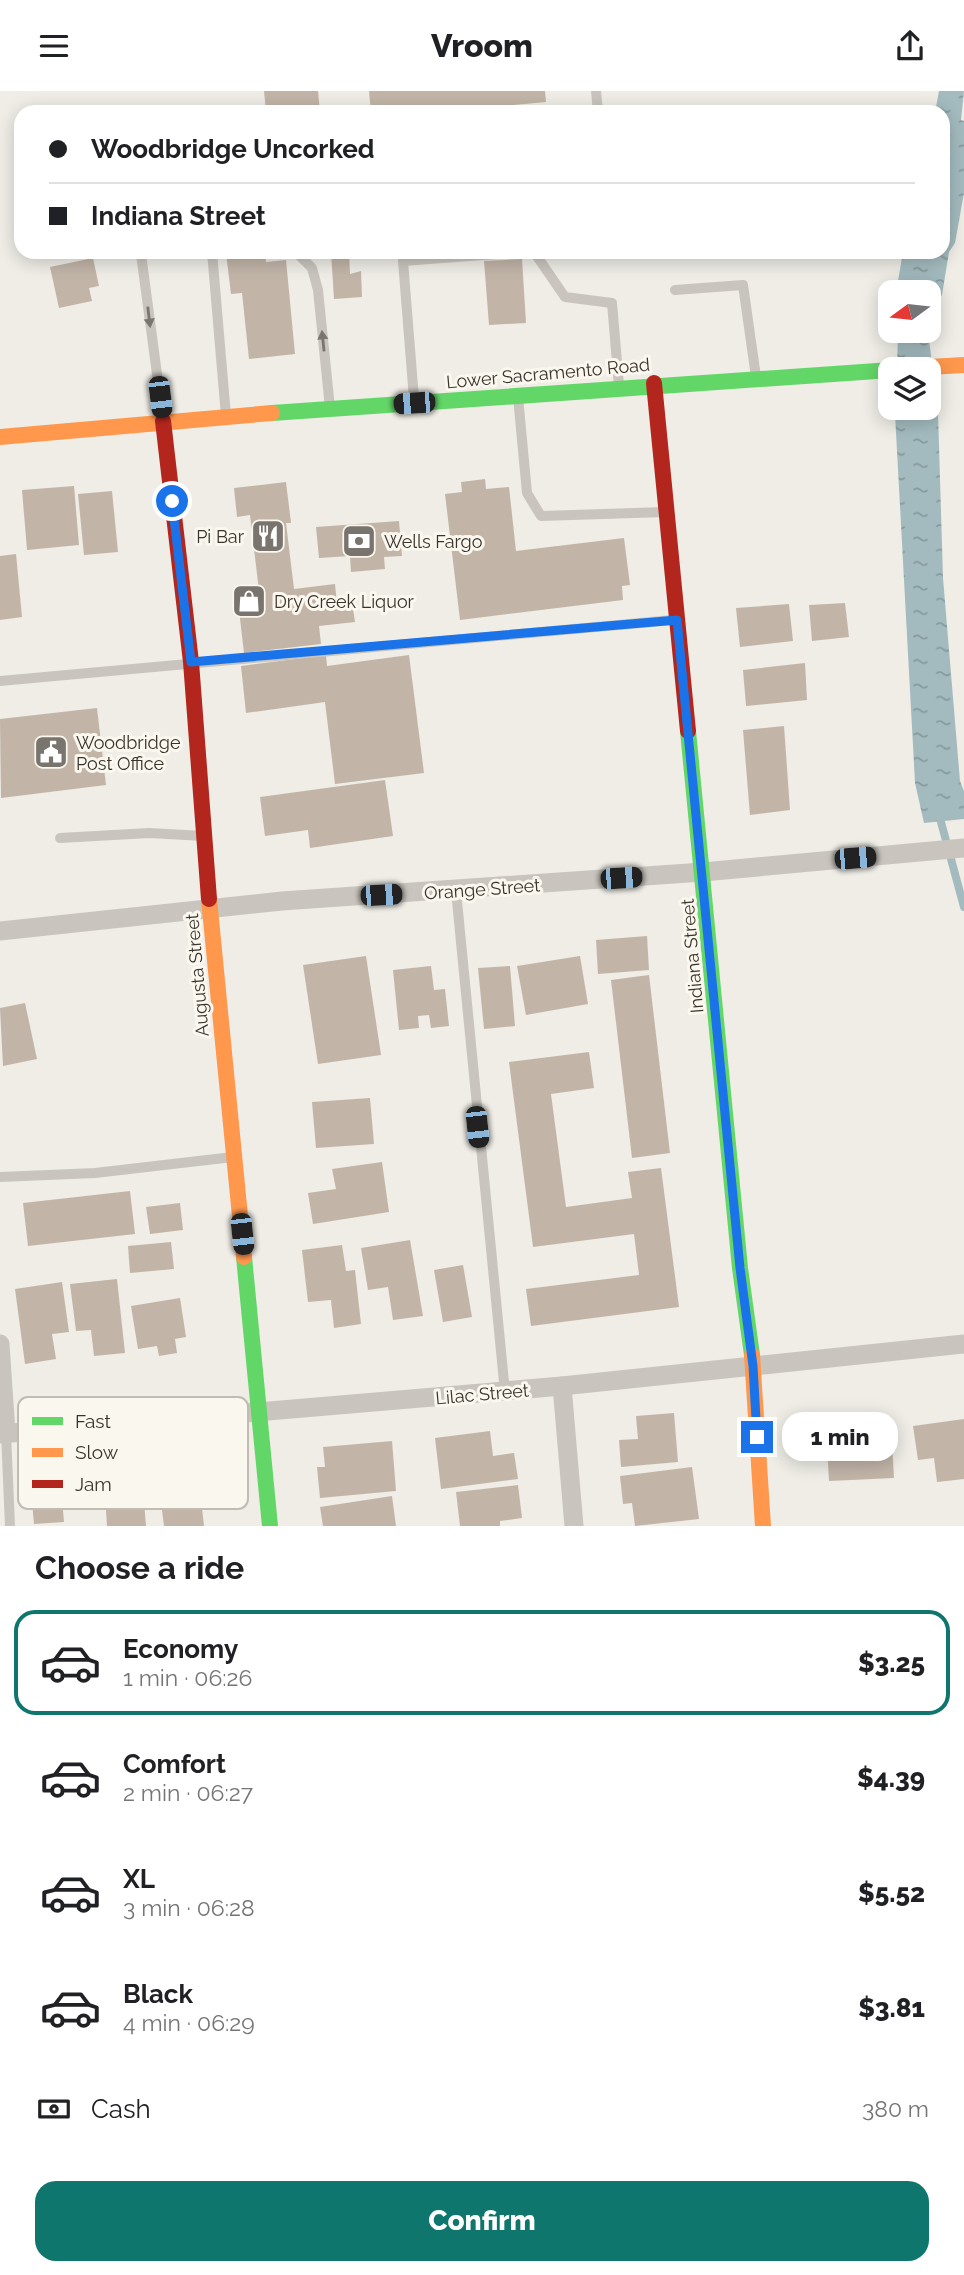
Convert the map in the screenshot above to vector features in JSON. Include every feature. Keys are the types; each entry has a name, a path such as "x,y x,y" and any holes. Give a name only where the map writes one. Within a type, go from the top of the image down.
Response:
{"street":[{"name":"Lower Sacramento Road","path":"941,366 962,365"},
{"name":"Lower Sacramento Road","path":"0,437 163,421 654,383 878,371"},
{"name":"Indiana Street","path":"654,383 740,1268 753,1366 763,1526"},
{"name":"Augusta Street","path":"163,421 191,662 210,909 270,1526"},
{"name":"Orange Street","path":"0,931 282,901 703,872 964,848"},
{"path":"0,1344 3,1434"},
{"name":"Lilac Street","path":"248,1413 505,1392 964,1344"},
{"path":"562,1386 574,1526"}],"lane":[{"path":"142,259 163,421"},
{"path":"213,259 226,417"},
{"path":"303,259 312,268 318,291 330,409"},
{"path":"403,259 414,403"},
{"path":"539,259 565,297 612,303 619,386"},
{"path":"675,290 743,285 756,377"},
{"path":"517,395 527,493 541,516 665,512"},
{"path":"0,681 677,620"},
{"path":"60,838 149,833 204,836"},
{"path":"456,891 505,1392"},
{"path":"0,1177 95,1173 233,1157"},
{"path":"3,1434 10,1526"}],"water":[{"path":"939,91 964,91 961,120 964,121 964,193 955,243 950,250 950,105 936,105"},
{"path":"902,259 948,259 942,295 942,280 898,280"},
{"path":"898,343 929,343 931,357 897,357"},
{"path":"896,420 938,420 943,578 960,781 964,791 964,819 924,823 915,783"}],"building":[{"path":"264,91 318,91 319,105 265,105"},
{"path":"369,91 545,91 546,102 513,105 370,105"},
{"path":"93,259 99,286 89,288 92,301 59,308 50,267"},
{"path":"227,259 266,259 266,262 286,260 295,354 249,359 242,293 231,294"},
{"path":"331,259 349,259 350,274 361,271 362,297 334,299"},
{"path":"522,259 526,323 489,325 484,261"},
{"path":"485,479 486,489 509,487 516,551 624,538 630,585 622,586 623,600 460,620 445,494 462,492 461,482"},
{"path":"286,482 291,523 286,523 294,589 335,584 337,604 352,602 355,622 319,626 321,644 244,653 237,593 259,591 250,515 237,517 234,488"},
{"path":"74,486 79,545 27,550 22,490"},
{"path":"112,491 118,552 84,555 78,494"},
{"name":"Wells Fargo","path":"399,521 402,556 384,557 385,569 351,572 350,556 319,558 316,527"},
{"path":"16,554 22,617 0,620 0,556"},
{"path":"845,603 849,637 812,641 809,605"},
{"path":"789,604 793,641 740,647 736,608"},
{"path":"326,655 327,666 409,655 424,773 335,784 325,702 246,713 241,666"},
{"path":"805,663 807,700 746,706 743,670"},
{"name":"Woodbridge Post Office","path":"97,708 106,785 1,798 0,719"},
{"path":"784,726 790,810 750,815 743,730"},
{"path":"385,780 393,836 310,848 308,830 265,836 260,797"},
{"path":"647,936 649,970 598,974 596,940"},
{"path":"366,956 381,1055 318,1064 303,965"},
{"path":"580,956 588,1004 526,1015 517,966"},
{"path":"431,966 434,990 445,989 449,1026 431,1028 429,1015 418,1016 419,1028 399,1030 393,970"},
{"path":"510,966 515,1026 484,1029 478,968"},
{"path":"649,975 670,1153 632,1158 611,980"},
{"path":"25,1003 37,1059 3,1066 0,1008"},
{"path":"589,1052 594,1088 551,1094 566,1207 632,1198 628,1172 661,1168 679,1307 531,1326 526,1289 639,1275 634,1234 533,1247 509,1062"},
{"path":"370,1098 374,1144 316,1148 312,1102"},
{"path":"382,1162 389,1212 313,1224 308,1193 336,1189 332,1169"},
{"path":"130,1191 135,1234 28,1246 23,1203"},
{"path":"180,1203 183,1230 150,1234 146,1207"},
{"path":"410,1240 423,1316 393,1320 388,1287 368,1290 361,1248"},
{"path":"171,1242 174,1269 130,1273 128,1246"},
{"path":"342,1245 346,1271 355,1270 361,1324 334,1328 331,1300 308,1302 302,1250"},
{"path":"463,1265 472,1317 443,1322 434,1270"},
{"path":"117,1279 125,1353 94,1356 91,1330 76,1331 70,1284"},
{"path":"62,1282 69,1332 52,1334 56,1359 25,1364 15,1289"},
{"path":"180,1298 186,1337 175,1339 177,1353 159,1356 157,1346 138,1349 131,1306"},
{"path":"674,1413 678,1462 621,1467 619,1440 638,1439 636,1416"},
{"path":"964,1419 964,1479 937,1482 934,1458 918,1460 913,1426"},
{"path":"891,1424 894,1478 829,1481 826,1427"},
{"path":"490,1431 493,1456 514,1453 518,1479 441,1489 435,1438"},
{"path":"392,1441 396,1491 320,1498 317,1467 325,1467 323,1447"},
{"path":"692,1467 699,1519 635,1526 632,1503 623,1504 620,1476"},
{"path":"518,1485 522,1518 500,1521 500,1526 460,1526 456,1492"},
{"path":"392,1496 396,1526 323,1526 320,1507"},
{"path":"33,1509 63,1509 64,1522 34,1524"},
{"path":"106,1509 145,1509 146,1526 107,1526"},
{"path":"162,1509 202,1509 204,1526 164,1526"}],"waterway":[{"path":"938,811 964,907"}],"traffic: fast":[{"path":"272,413 878,371"},
{"path":"688,731 740,1268 752,1355"},
{"path":"244,1257 270,1526"}],"traffic: slow":[{"path":"941,366 964,365"},
{"path":"0,437 272,413"},
{"path":"209,899 244,1257"},
{"path":"752,1355 763,1526"}],"traffic: jam":[{"path":"654,383 688,731"},
{"path":"163,421 191,662 209,899"}],"place":[{"name":"Pi Bar","path":"268,536"},
{"name":"Wells Fargo","path":"359,541"},
{"name":"Dry Creek Liquor","path":"249,601"},
{"name":"Woodbridge Post Office","path":"51,752"}],"route":[{"path":"172,501 191,662 677,620 740,1268 753,1366 757,1437"}]}
